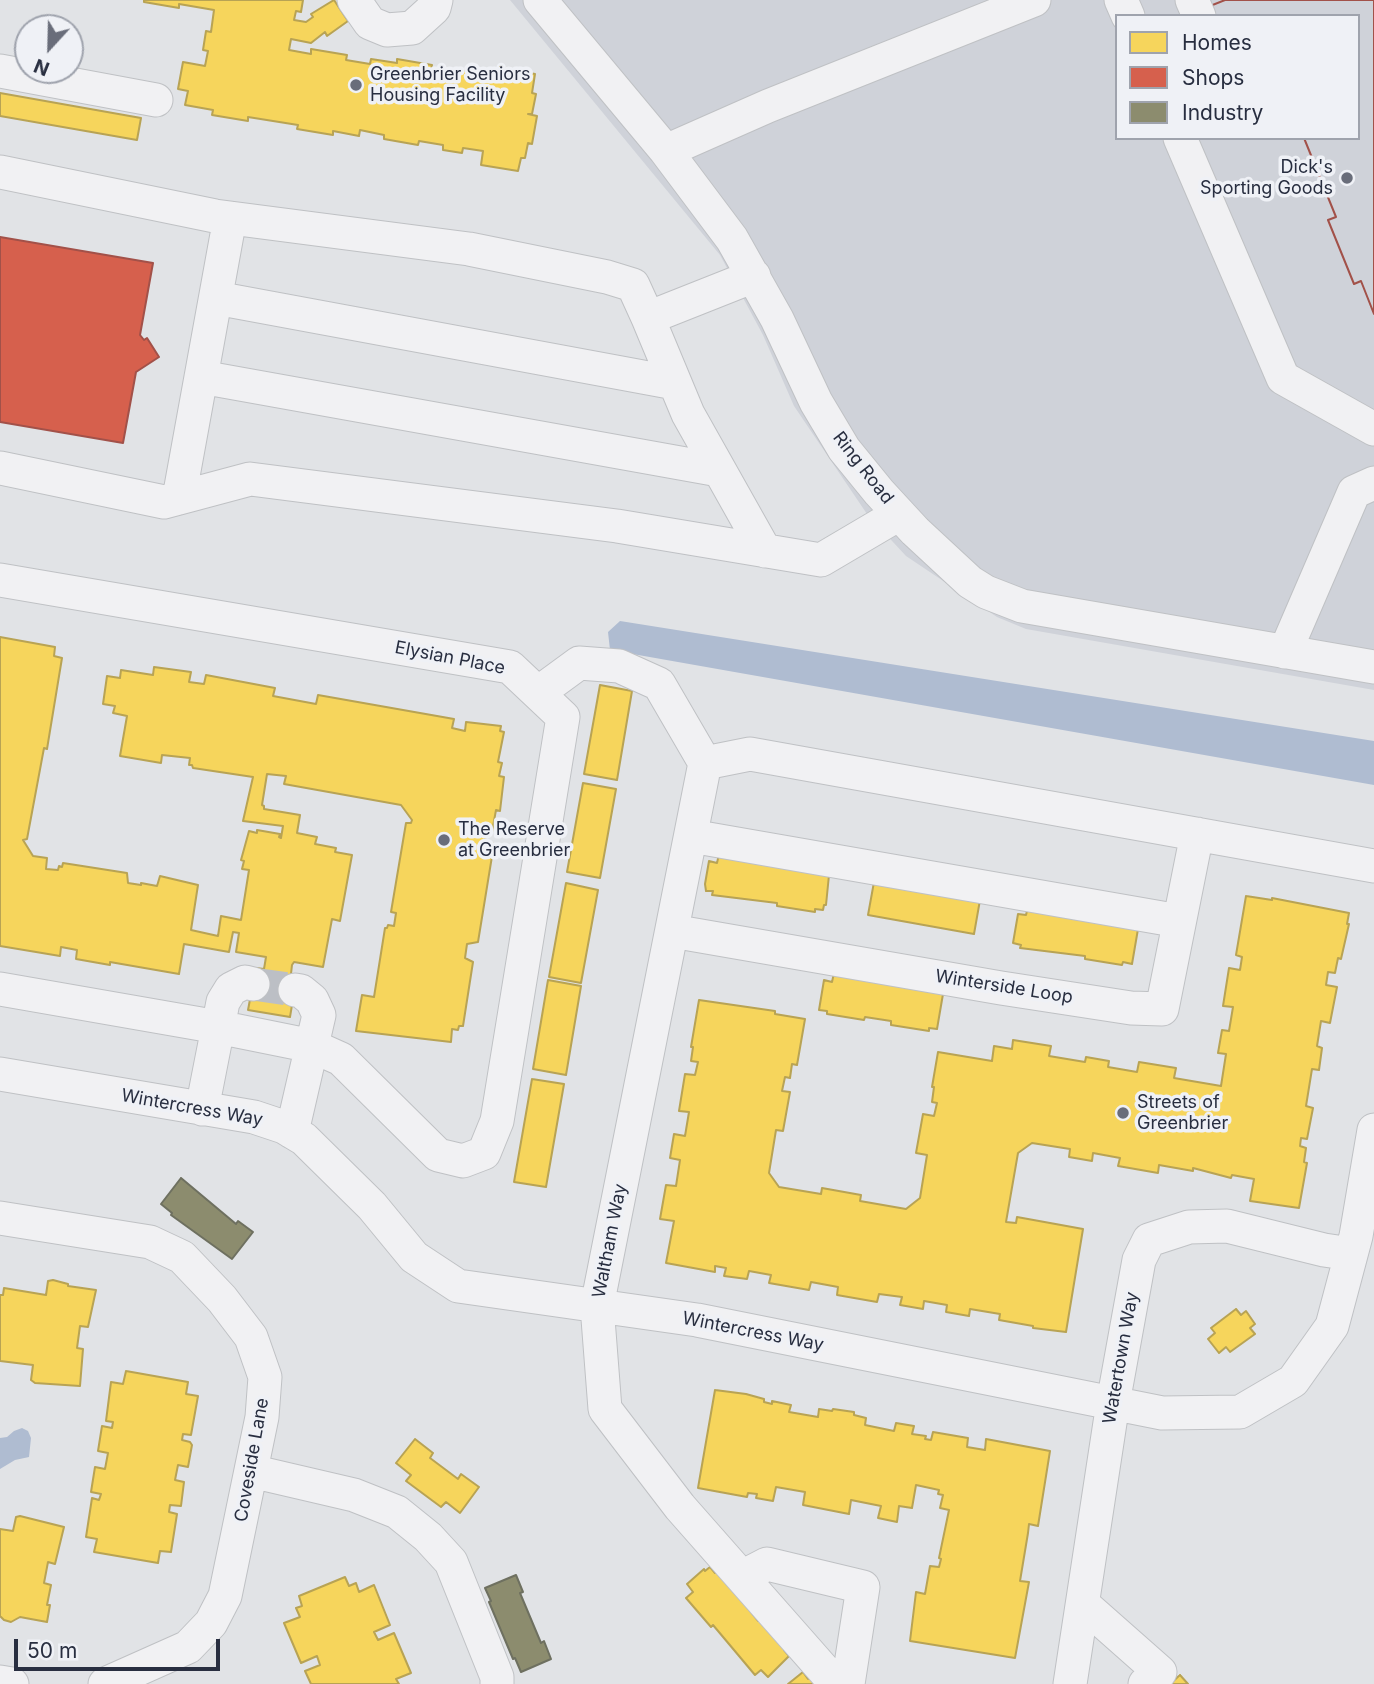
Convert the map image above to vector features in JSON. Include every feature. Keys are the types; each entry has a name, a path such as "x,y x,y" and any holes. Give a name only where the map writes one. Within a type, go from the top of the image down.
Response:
{"street":[{"path":"354,0 370,23 387,30 412,28 434,8 436,0"},
{"name":"Ring Road","path":"540,0 666,151 732,239 754,276 816,402 844,449 899,514 970,582 1004,601 1022,606 1374,667"},
{"path":"666,151 768,106 1034,0"},
{"path":"0,71 156,100"},
{"path":"1187,141 1283,378 1374,429"},
{"path":"0,172 230,218 469,249 607,277 633,285 688,414 765,551"},
{"path":"179,498 230,218"},
{"path":"648,318 754,276"},
{"path":"216,298 675,383"},
{"path":"201,377 719,470"},
{"path":"0,468 164,502 250,480 617,526 821,560 899,514"},
{"path":"1286,652 1354,492 1374,483"},
{"name":"Elysian Place","path":"0,580 510,667 563,716 497,1121 484,1153 463,1161 438,1155 341,1059 312,1045 0,989"},
{"path":"538,693 579,663 619,666 659,684 705,763 750,754 1374,866"},
{"name":"Waltham Way","path":"705,763 597,1306 605,1409 680,1507 836,1684"},
{"name":"Winterside Loop","path":"672,931 1001,988 1131,1008 1162,1009 1197,834"},
{"path":"691,836 1179,920"},
{"path":"202,1109 223,1002 231,989 245,982 253,984"},
{"path":"292,1132 319,1015 312,1000 295,990"},
{"name":"Wintercress Way","path":"0,1074 254,1117 292,1132 304,1139 372,1206 414,1258 458,1286 697,1320 1162,1413 1240,1412 1293,1381 1332,1326 1352,1254 1374,1130"},
{"name":"Coveside Lane","path":"0,1218 150,1242 182,1257 222,1298 251,1337 265,1377 262,1417 225,1596 211,1623 188,1647 105,1684"},
{"name":"Watertown Way","path":"1070,1684 1113,1404 1139,1260 1149,1240 1189,1227 1227,1226 1324,1250 1352,1254"},
{"path":"251,1471 354,1495 397,1512 428,1537 451,1562 497,1677 497,1684"},
{"path":"743,1577 767,1564 863,1587 848,1684"},
{"path":"1083,1604 1160,1672 1145,1684"},
{"path":"0,1682 12,1684"}],"shaded area":[{"path":"510,0 1374,0 1374,690 1026,629 997,617 906,556 867,514 794,406 763,335 720,255"}],"water":[{"path":"620,621 1374,741 1374,785 610,650 608,632"},
{"path":"22,1428 28,1431 31,1438 29,1457 15,1460 0,1469 0,1438"}],"building: Homes":[{"name":"Greenbrier Seniors Housing Facility","path":"144,0 303,0 301,12 296,11 294,20 306,22 313,17 311,14 334,0 348,21 327,36 325,32 311,43 291,39 289,50 311,54 311,49 347,55 346,60 370,64 371,59 397,63 397,59 432,65 431,69 457,73 457,69 477,73 476,77 496,80 498,67 535,74 532,93 536,94 532,114 528,114 537,116 532,144 528,143 525,158 521,158 518,171 481,165 483,151 463,148 462,153 443,150 443,145 419,141 418,145 384,139 384,135 360,130 359,136 333,131 333,135 297,129 298,125 248,117 248,121 212,115 213,110 185,105 188,91 178,89 183,62 205,66 208,51 203,50 206,31 211,32 214,10 179,4 179,8"},
{"path":"0,93 141,118 137,140 0,116"},
{"name":"The Reserve at Greenbrier","path":"0,637 55,647 54,656 62,658 47,749 44,748 27,839 23,840 33,856 47,858 46,869 58,870 63,863 127,873 128,883 157,886 160,876 198,885 191,930 218,936 221,916 241,920 249,870 242,869 244,861 241,860 249,831 280,834 281,838 283,826 243,821 253,777 193,768 189,765 190,758 162,755 161,763 120,756 127,716 113,713 115,706 103,704 107,676 120,678 121,670 153,675 154,667 191,672 189,682 204,684 206,675 275,688 273,696 316,704 318,695 454,719 452,728 465,731 466,722 501,726 500,731 504,732 498,762 502,763 499,776 504,777 500,811 496,810 492,832 487,831 485,840 494,844 478,942 467,944 465,958 473,962 463,1026 459,1026 458,1030 452,1029 451,1042 356,1031 362,995 374,997 385,928 388,925 394,926 396,913 391,912 406,823 411,823 412,820 401,805 284,784 286,776 267,774 262,805 264,809 300,815 297,833 317,837 315,844 336,848 335,852 352,855 340,921 332,919 323,967 294,962 292,965 291,974 297,975 290,1017 248,1010 256,968 264,969 266,957 236,952 239,933 233,932 229,952 184,944 179,974 76,959 77,950 61,947 60,956 0,946"},
{"path":"600,685 632,691 617,780 584,774"},
{"path":"583,783 616,789 600,878 567,872"},
{"path":"719,854 829,875 826,905 823,910 815,909 815,912 777,906 777,903 712,895 713,891 706,891 705,884 709,861 717,863"},
{"path":"874,882 980,900 974,934 868,915"},
{"path":"566,883 598,890 581,983 549,977"},
{"name":"Streets of Greenbrier","path":"1246,896 1272,898 1349,913 1341,959 1338,958 1335,973 1328,972 1326,985 1337,987 1330,1023 1321,1021 1317,1046 1322,1048 1319,1070 1312,1069 1306,1106 1313,1108 1307,1139 1301,1138 1300,1146 1306,1148 1304,1162 1307,1163 1299,1208 1250,1201 1254,1179 1232,1175 1231,1178 1193,1168 1193,1171 1159,1165 1158,1173 1118,1166 1120,1158 1093,1153 1092,1161 1069,1157 1070,1149 1032,1143 1018,1153 1006,1222 1016,1223 1017,1217 1083,1229 1066,1332 999,1320 1000,1314 970,1309 969,1316 946,1312 947,1305 924,1301 923,1309 900,1305 902,1297 879,1294 877,1302 837,1295 838,1287 811,1282 809,1290 769,1283 771,1275 749,1271 747,1279 724,1276 726,1268 715,1266 715,1272 666,1263 674,1221 660,1219 666,1185 676,1186 680,1160 670,1158 674,1134 685,1136 689,1112 679,1111 685,1074 695,1075 698,1062 691,1061 691,1047 699,1000 775,1011 775,1014 805,1019 797,1065 792,1064 790,1078 785,1077 782,1091 790,1092 783,1131 776,1130 769,1173 779,1187 821,1194 822,1188 861,1195 860,1201 906,1209 920,1198 927,1155 916,1153 923,1114 934,1116 937,1103 932,1102 932,1087 938,1052 992,1061 994,1046 1012,1049 1013,1040 1051,1046 1049,1056 1085,1062 1086,1057 1109,1061 1108,1067 1137,1072 1139,1062 1176,1068 1174,1078 1221,1086 1226,1054 1218,1053 1222,1030 1229,1031 1233,1007 1223,1006 1229,968 1240,970 1242,957 1236,955"},
{"path":"1028,907 1138,929 1132,964 1123,962 1122,965 1085,959 1085,956 1020,948 1021,945 1013,943 1018,914 1026,915"},
{"path":"834,973 943,994 937,1029 929,1028 929,1031 891,1025 891,1021 865,1017 864,1020 827,1014 827,1011 819,1010 824,980 832,982"},
{"path":"548,980 581,986 566,1075 533,1069"},
{"path":"532,1079 564,1084 546,1187 514,1182"},
{"path":"53,1280 68,1286 96,1290 88,1327 80,1326 77,1348 83,1349 80,1386 35,1383 31,1380 33,1365 0,1361 0,1295 3,1295 4,1288 46,1295 48,1281"},
{"path":"1236,1309 1241,1315 1246,1311 1255,1324 1250,1328 1255,1334 1230,1352 1226,1347 1219,1353 1208,1339 1215,1333 1211,1328"},
{"path":"126,1371 188,1382 186,1394 198,1396 191,1435 183,1434 182,1440 192,1445 188,1467 178,1465 175,1480 184,1482 181,1506 170,1505 169,1512 177,1514 171,1552 160,1551 158,1563 94,1552 97,1539 86,1537 92,1498 99,1500 101,1494 91,1492 95,1467 105,1469 108,1453 98,1451 102,1426 112,1428 113,1422 106,1421 111,1382 123,1384"},
{"path":"715,1390 746,1394 772,1404 772,1401 791,1405 789,1412 818,1417 819,1409 854,1412 854,1415 866,1418 865,1425 894,1431 896,1423 914,1426 912,1434 926,1436 925,1439 931,1440 933,1432 968,1438 967,1447 985,1450 986,1439 1050,1451 1038,1526 1029,1524 1020,1581 1029,1582 1015,1658 910,1641 916,1592 925,1594 930,1566 939,1567 941,1559 939,1558 949,1510 940,1508 943,1495 938,1494 939,1490 916,1485 912,1508 899,1506 897,1522 878,1518 881,1506 851,1500 849,1514 803,1505 805,1492 776,1487 773,1501 756,1498 757,1494 748,1493 747,1497 698,1488"},
{"path":"415,1439 433,1453 430,1458 458,1479 461,1474 479,1487 460,1513 446,1502 441,1507 406,1481 411,1475 396,1463"},
{"path":"16,1517 64,1527 55,1564 48,1562 44,1583 51,1585 47,1622 20,1617 11,1622 0,1616 0,1529 13,1531"},
{"path":"710,1567 715,1573 718,1570 758,1621 760,1619 786,1648 784,1650 789,1656 768,1677 761,1670 755,1675 686,1598 693,1592 687,1584"},
{"path":"345,1577 349,1586 356,1583 359,1592 374,1585 390,1625 374,1632 378,1640 394,1633 411,1673 396,1679 399,1684 311,1684 305,1671 320,1665 317,1656 301,1663 284,1623 300,1617 296,1608 302,1606 299,1596"},
{"path":"803,1672 808,1679 811,1676 817,1684 788,1684"},
{"path":"1180,1675 1188,1684 1170,1684"}],"building: Shops":[{"name":"Dick's Sporting Goods","path":"1225,0 1374,0 1374,314 1361,281 1354,284 1328,220 1336,217 1305,140 1360,140 1360,14 1208,14 1205,8"},
{"name":"Dick's Sporting Goods","path":"1225,0 1374,0 1374,314 1361,281 1354,284 1328,220 1336,217 1305,140 1360,140 1360,14 1208,14 1205,8"},
{"path":"0,237 153,263 140,335 144,340 147,338 159,357 136,372 123,443 0,422"}],"building: Industry":[{"path":"181,1178 236,1224 238,1221 253,1232 232,1259 171,1215 161,1204"},
{"path":"516,1575 523,1592 520,1593 541,1643 544,1641 551,1659 521,1672 515,1658 513,1659 485,1588"}],"tunnel":[{"path":"253,984 295,990"}],"place":[{"name":"Greenbrier Seniors Housing Facility","path":"356,85"},
{"name":"Dick's Sporting Goods","path":"1347,178"},
{"name":"The Reserve at Greenbrier","path":"444,840"},
{"name":"Streets of Greenbrier","path":"1123,1113"}]}
